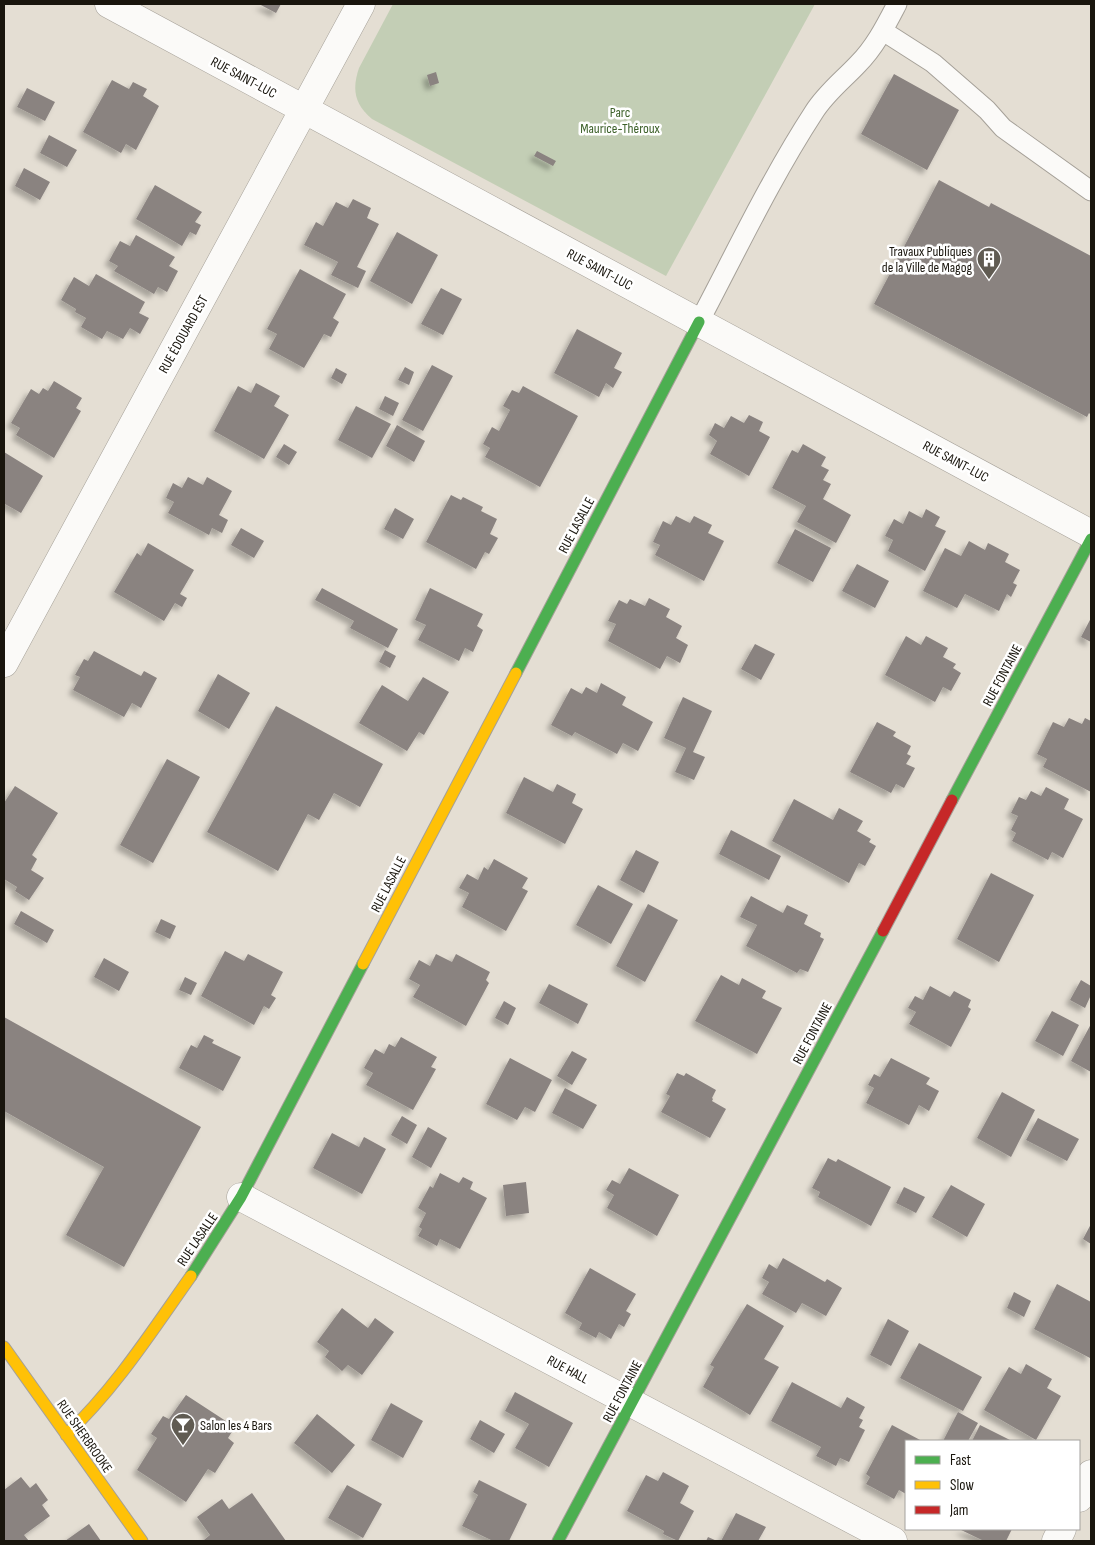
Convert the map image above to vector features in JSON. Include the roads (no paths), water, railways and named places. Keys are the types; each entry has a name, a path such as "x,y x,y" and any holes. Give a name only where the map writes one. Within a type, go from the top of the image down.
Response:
{"street":[{"name":"RUE SAINT-LUC","path":"109,4 1091,534"},
{"name":"RUE ÉDOUARD EST","path":"4,663 361,4"},
{"name":"RUE LASALLE","path":"66,1435 81,1422 109,1391 207,1253 241,1198 699,322"},
{"name":"RUE FONTAINE","path":"558,1541 1091,539"},
{"name":"RUE HALL","path":"241,1198 893,1541"},
{"name":"RUE SHERBROOKE","path":"4,1348 142,1541"},
{"path":"1080,1496 1091,1474"}],"lane":[{"path":"699,322 788,155 816,110 829,93 858,64 883,31 897,4"},
{"path":"883,31 933,63 987,110 1003,128 1091,191"}],"place":[{"name":"Travaux Publiques de la Ville de Magog","path":"989,280"},
{"name":"Salon les 4 Bars","path":"183,1446"}],"park label":[{"name":"Parc Maurice-Théroux","path":"620,120"}]}
